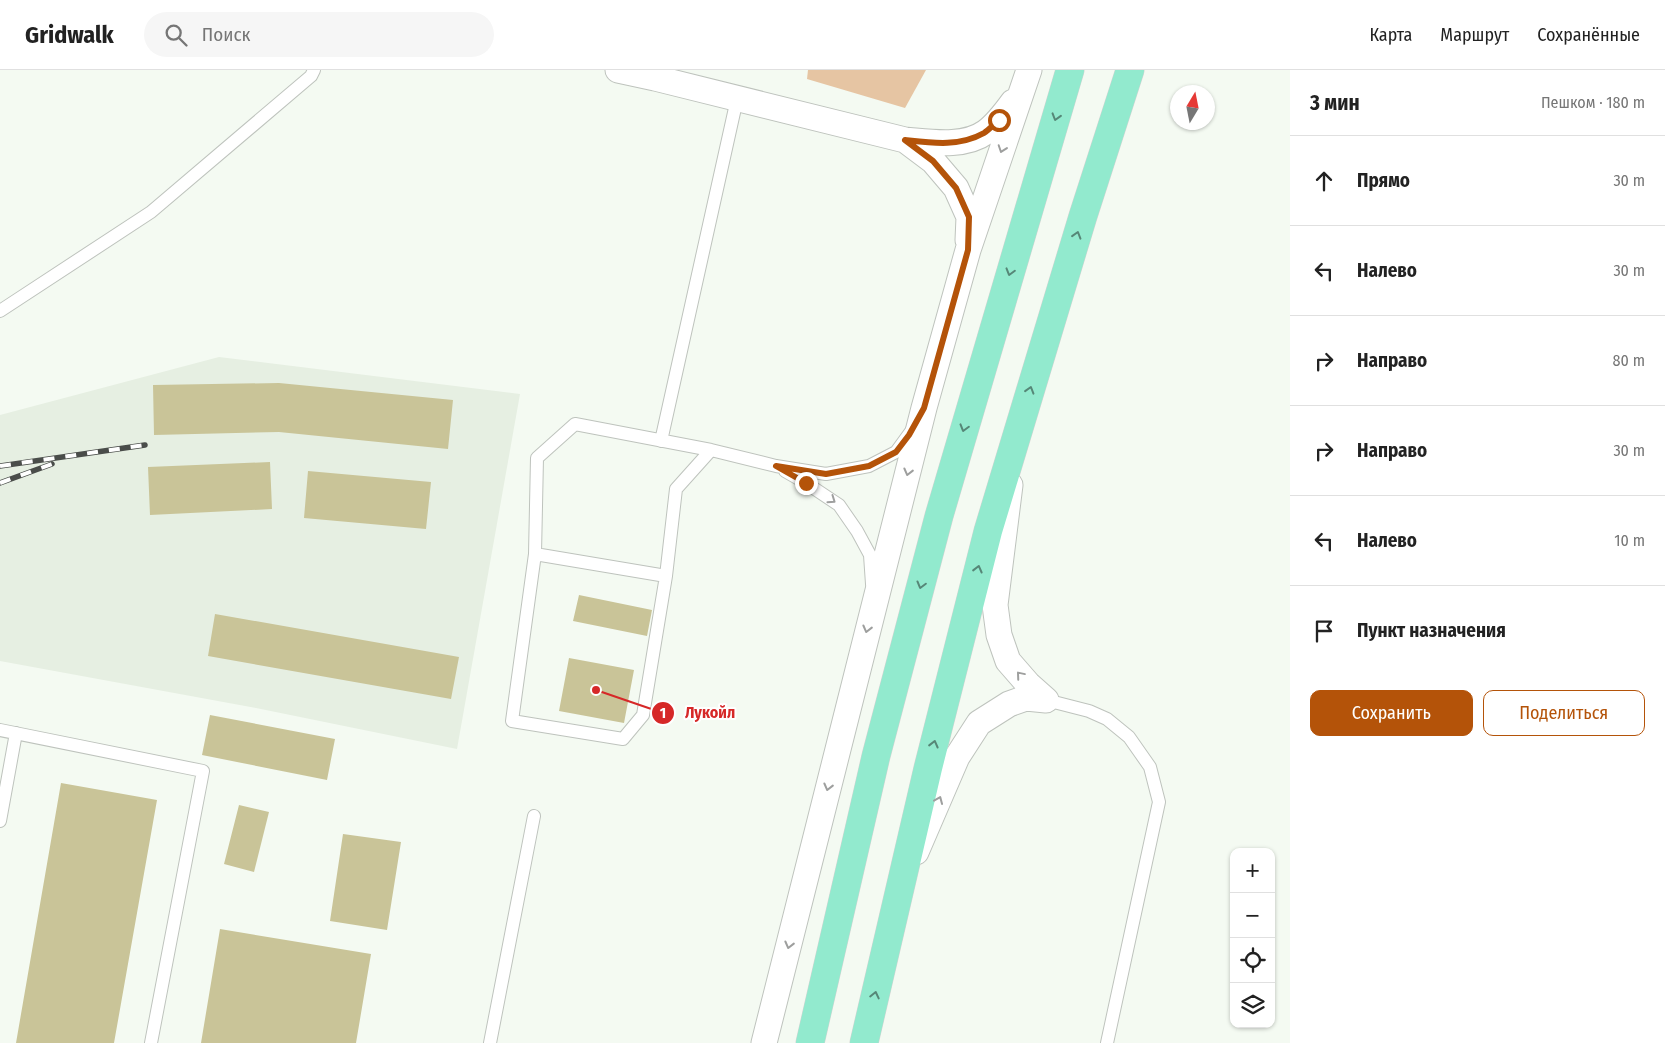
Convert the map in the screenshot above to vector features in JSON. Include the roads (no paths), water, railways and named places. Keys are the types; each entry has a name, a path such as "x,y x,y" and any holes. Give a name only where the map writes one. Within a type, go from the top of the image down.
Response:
{"highway":[{"path":"810,1043 876,756 939,516 1070,70"},
{"path":"864,1043 928,768 988,531 1130,70"}],"street":[{"path":"618,70 905,140 940,143 961,142 985,133 999,120 1026,80"},
{"path":"764,1043 924,408 968,250 1026,80"},
{"path":"905,140 933,161 956,188 969,217 968,250"},
{"path":"1016,437 995,605 999,635 1008,661 1028,684 1046,700"},
{"path":"898,893 957,757 979,723 1009,704 1026,698 1046,700"}],"lane":[{"path":"0,311 151,212 311,76 314,70"},
{"path":"661,440 737,98"},
{"path":"712,450 676,489 666,576 642,715 623,739 512,720 535,554 537,458 575,424 712,450 776,466 826,474 869,466 896,452 909,435 924,408"},
{"path":"776,466 839,504 870,555 874,603"},
{"path":"535,554 666,576"},
{"path":"1046,700 1089,711 1107,719 1129,737 1150,767 1159,802 1107,1043"},
{"path":"0,730 202,771 151,1043"},
{"path":"0,821 16,733"},
{"path":"490,1043 534,816"}],"railway":[{"path":"0,466 145,445"},
{"path":"0,483 52,464"}],"place":[{"name":"Лукойл","path":"596,690"}]}
